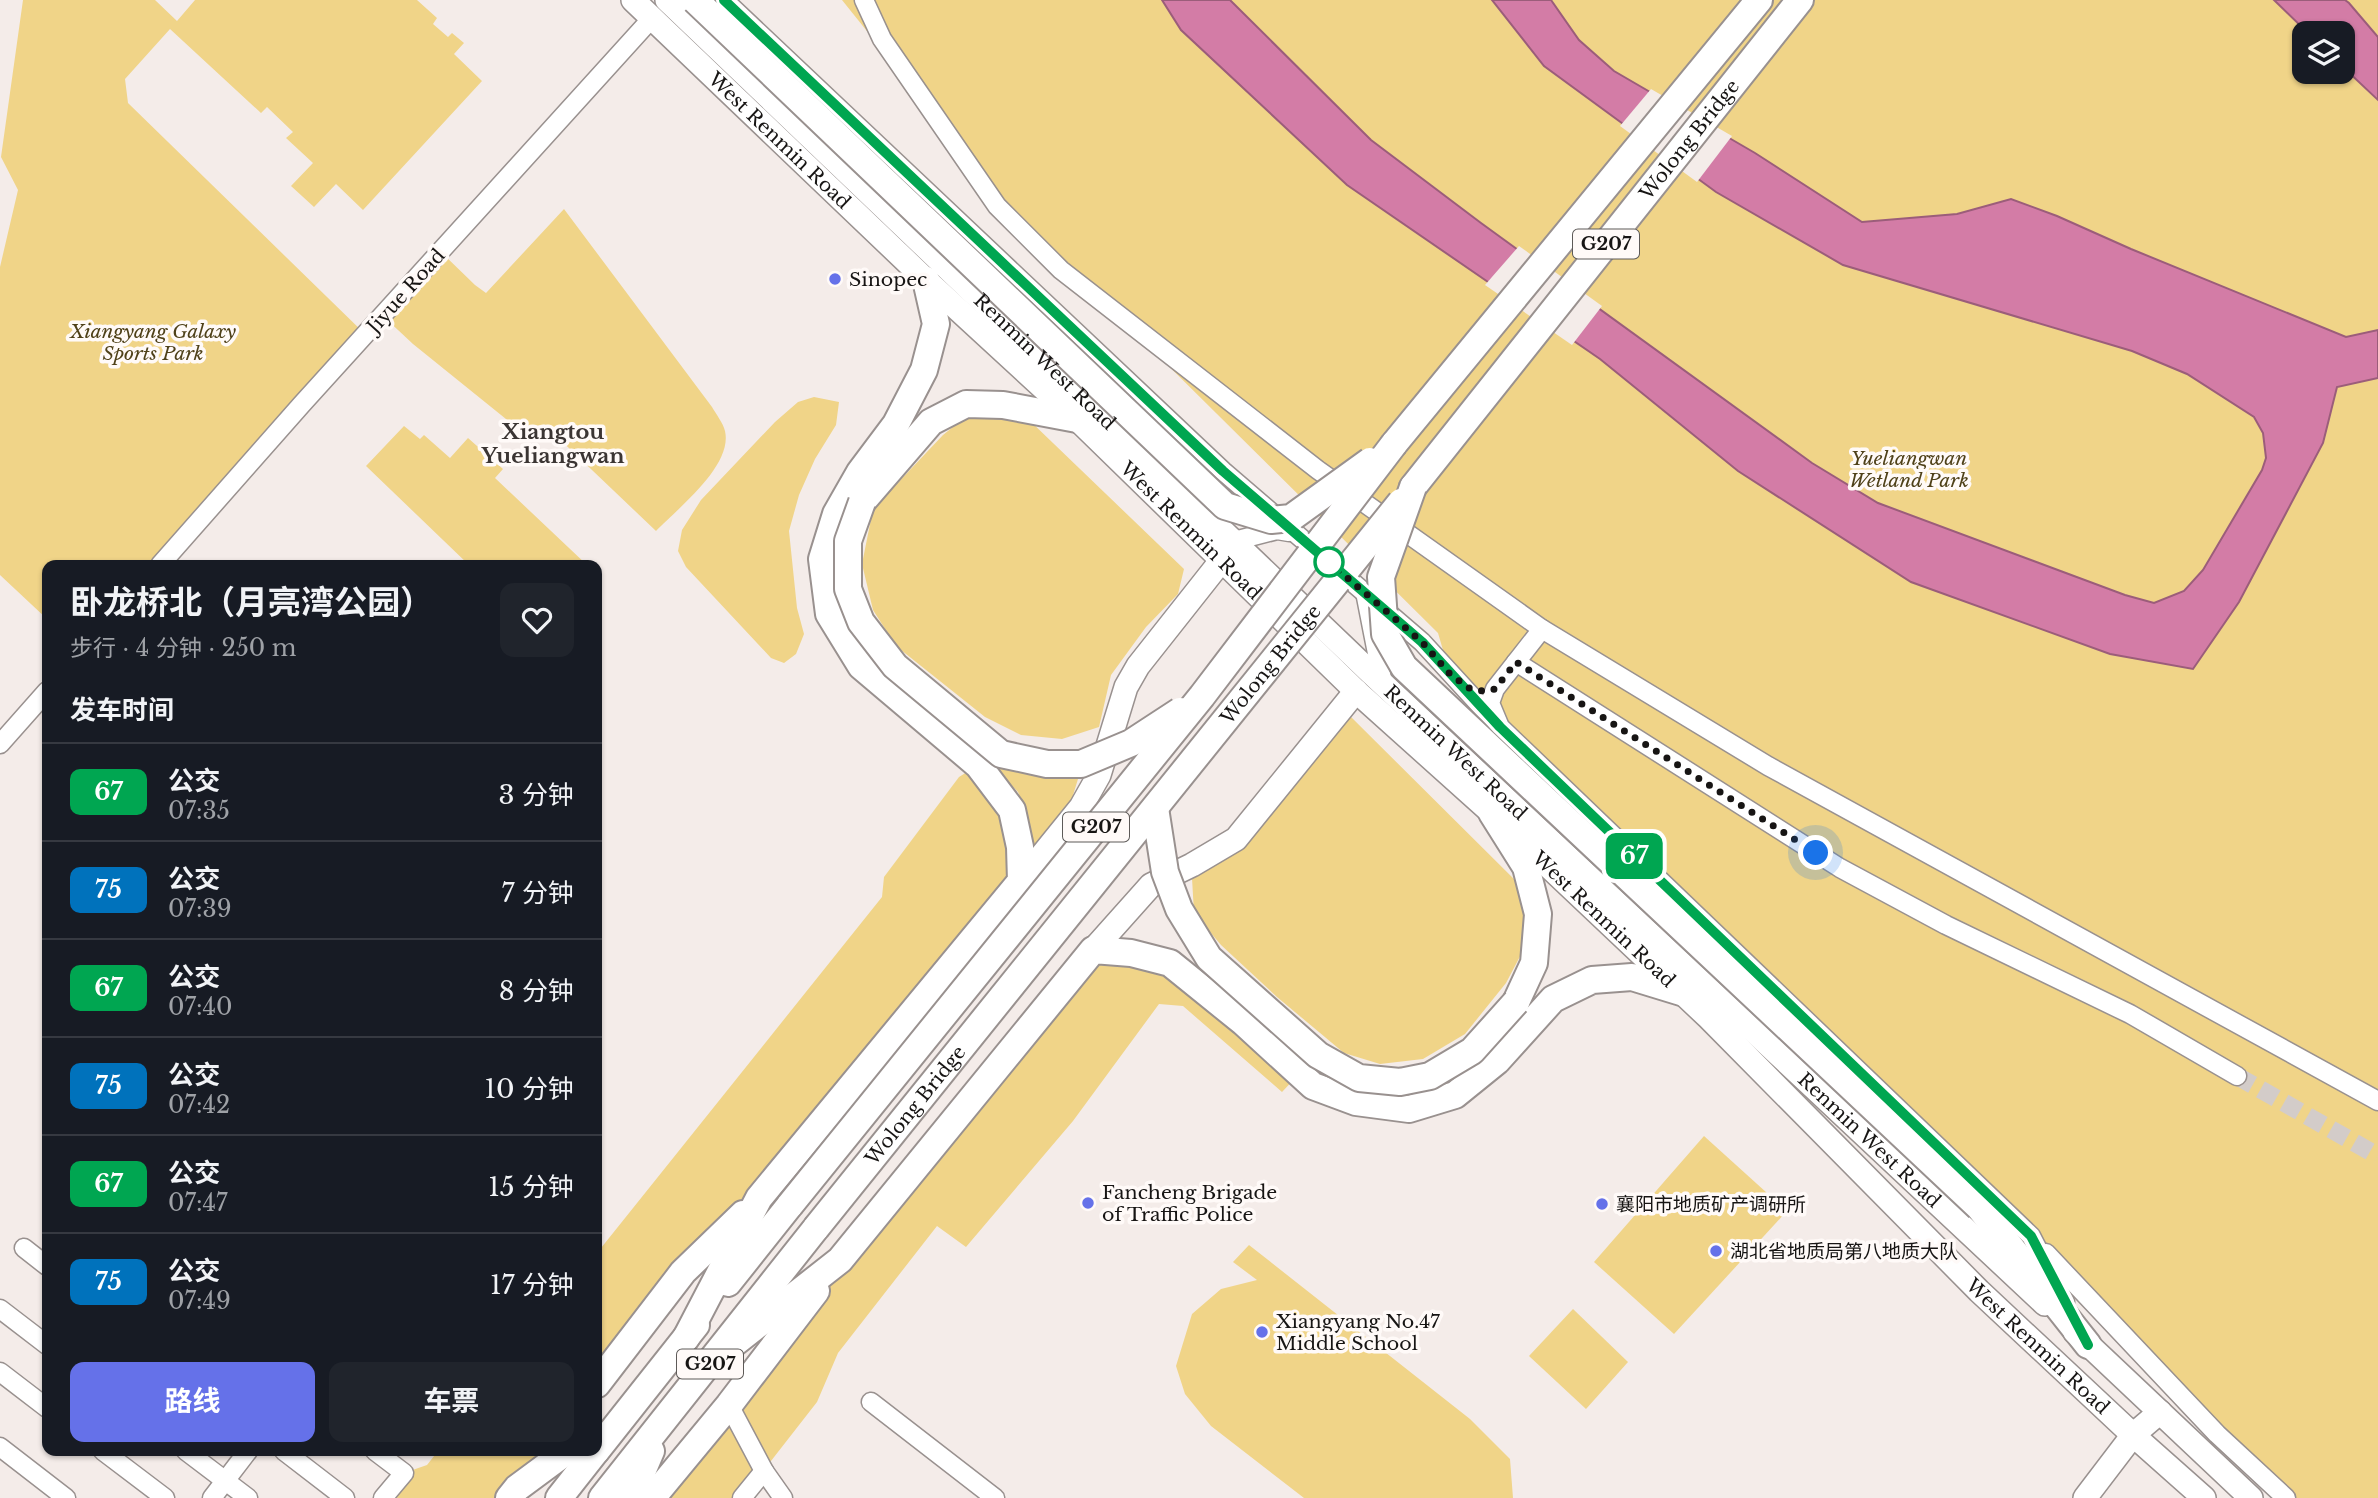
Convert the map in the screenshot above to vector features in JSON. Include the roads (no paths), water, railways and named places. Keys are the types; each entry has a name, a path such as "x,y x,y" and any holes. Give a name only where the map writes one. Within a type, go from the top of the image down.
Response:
{"highway":[{"path":"695,0 1225,506 1271,520 1291,517 1394,444"},
{"name":"Wolong Bridge","path":"686,1338 790,1205 1202,696 1394,444 1759,0"},
{"name":"Wolong Bridge","path":"714,1359 1800,0"},
{"path":"602,1377 683,1272 759,1198 1021,881 1020,847 1012,810 978,765 861,666 829,614 822,559 836,514 860,471 897,424 924,370 936,324 926,280"},
{"path":"1077,419 1003,405 966,404 931,422 862,502 848,541 848,589 861,622 895,666 1001,754 1047,764 1081,764 1131,743 1202,696"},
{"path":"1413,487 1381,578 1385,634 1404,667 1979,1207 2088,1345"},
{"path":"1155,808 1165,872 1179,909 1209,958 1318,1055 1359,1078 1400,1082 1430,1076 1472,1052 1516,1002 1534,963 1538,914 1526,867 1492,813"},
{"path":"652,1498 729,1405 840,1260 1093,950 1132,953 1170,963 1243,1023 1313,1086 1356,1102 1409,1109 1455,1095 1497,1061 1553,999 1591,980 1632,977 1681,992"},
{"path":"686,1338 759,1198"},
{"path":"714,1359 840,1260"},
{"name":"G207","path":"602,1444 686,1338"},
{"name":"G207","path":"602,1498 714,1359"},
{"name":"G207","path":"602,1425 638,1398"},
{"name":"G207","path":"631,1498 664,1421"},
{"path":"513,1493 542,1456"},
{"path":"513,1493 561,1456"},
{"name":"G207","path":"559,1498 592,1456"}],"main road":[{"name":"West Renmin Road","path":"633,0 926,280 1077,419 1356,691 1492,813 1681,992 1979,1291 2204,1498"},
{"name":"Renmin West Road","path":"667,0 1383,684 2251,1498"},
{"path":"1021,881 1081,807 1099,775 1126,687 1138,666 1221,561"},
{"path":"1093,950 1151,885 1236,839 1356,691"},
{"path":"2085,1498 2133,1435 2160,1412"}],"street":[{"path":"724,0 1223,471 1422,642 1500,727 2031,1236 2217,1434 2286,1498"},
{"path":"864,0 882,39 997,206 1061,270 1318,470 1542,629 1768,766 2378,1101"},
{"name":"Jiyue Road","path":"164,560 652,18"},
{"path":"1234,541 1277,530 1296,533"},
{"path":"1365,592 1383,684"},
{"path":"1500,727 1490,702 1495,689 1542,629"},
{"path":"1516,662 1840,868 1946,925 2130,1014 2238,1076"},
{"path":"1450,674 1469,688 1483,691 1495,689"},
{"path":"0,744 42,697"},
{"path":"2031,1236 2088,1345"},
{"path":"24,1248 42,1262"},
{"path":"0,1310 42,1341"},
{"path":"0,1372 42,1404"},
{"path":"871,1402 995,1498"},
{"path":"729,1405 764,1471 783,1498"},
{"path":"0,1447 66,1498"},
{"path":"110,1456 165,1498"},
{"path":"193,1456 248,1498"},
{"path":"212,1498 244,1456"},
{"path":"290,1456 345,1498"},
{"path":"382,1456 404,1473 383,1498"},
{"path":"742,1498 764,1471"}],"tunnel":[{"path":"2237,1076 2378,1156"}],"place":[{"name":"Sinopec","path":"835,279"},
{"name":"Fancheng Brigade of Traffic Police","path":"1088,1203"},
{"name":"襄阳市地质矿产调研所","path":"1602,1204"},
{"name":"湖北省地质局第八地质大队","path":"1716,1251"},
{"name":"Xiangyang No.47 Middle School","path":"1262,1332"}],"district":[{"name":"Xiangtou Yueliangwan","path":"553,444"}],"park label":[{"name":"Xiangyang Galaxy Sports Park","path":"153,342"},
{"name":"Yueliangwan Wetland Park","path":"1909,469"}]}
